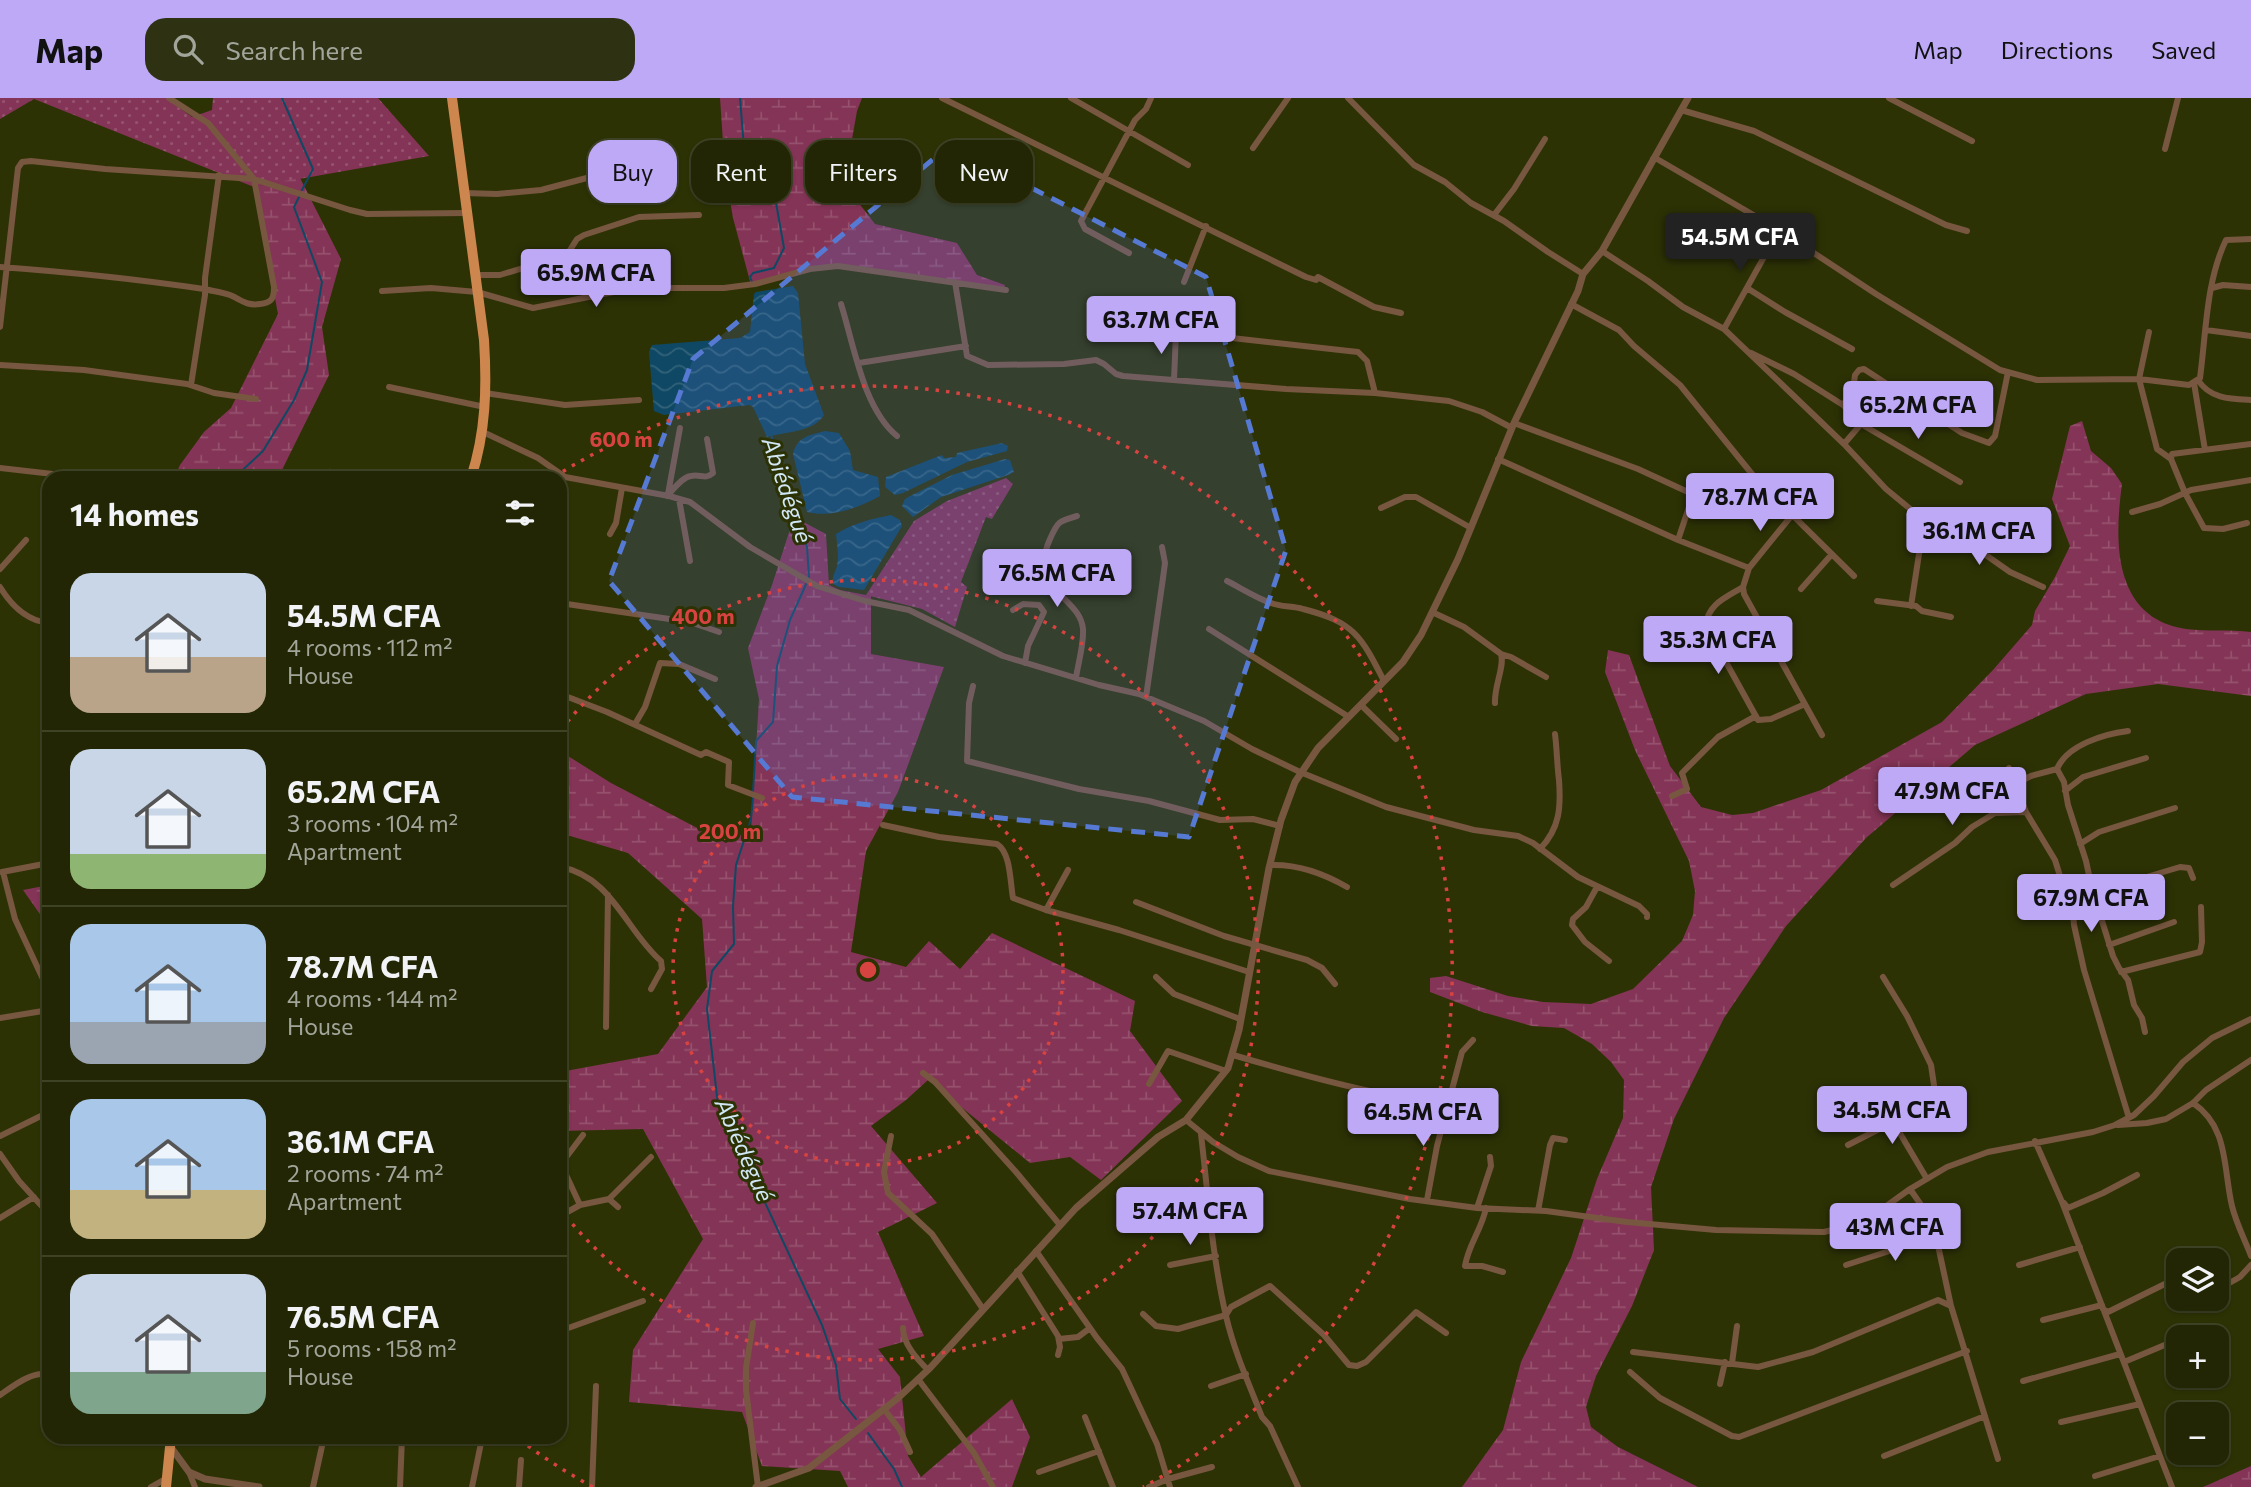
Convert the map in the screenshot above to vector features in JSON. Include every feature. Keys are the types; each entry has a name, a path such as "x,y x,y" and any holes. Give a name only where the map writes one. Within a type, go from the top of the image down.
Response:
{"highway":[{"path":"452,98 484,340 483,432 473,471"},
{"path":"167,1483 171,1444"}],"street":[{"path":"4,267 81,272 205,290 230,295 246,304 271,302 274,296 254,179 208,122 169,98"},
{"path":"942,98 1306,277 1316,280 1318,277 1374,307 1401,313"},
{"path":"1071,98 1188,165"},
{"path":"1129,253 1082,225 1081,221 1135,120 1146,109 1151,98"},
{"path":"1253,148 1288,98"},
{"path":"1348,98 1414,165 1432,174 1471,203 1494,215 1583,274"},
{"path":"753,1323 746,1368 746,1390 757,1487 809,1468 918,1379 1076,1208 1158,1136 1186,1120 1226,1071 1233,1055 1270,865 1280,826 1300,772 1318,748 1402,662 1421,635 1458,559 1513,425 1583,274 1601,251 1688,98"},
{"path":"1889,98 1972,141"},
{"path":"2165,149 2178,98"},
{"path":"1681,110 1754,131 1946,225 1967,231"},
{"path":"1494,215 1514,189 1545,139"},
{"path":"1653,159 1779,230 1876,294 2008,372 2037,380 2139,379 2189,385 2196,382 2200,378 2212,288 2221,250 2227,240 2251,239"},
{"path":"0,327 4,267 18,168 22,162 254,179 367,214 467,213"},
{"path":"191,385 219,175"},
{"path":"464,193 497,194 541,190 588,178"},
{"path":"475,275 500,275 565,258 577,239 639,217 699,215"},
{"path":"1184,282 1206,226"},
{"path":"1724,329 1779,230"},
{"path":"1601,251 1683,307 1724,329 1844,444 1886,489 1914,512 1923,528 1911,606"},
{"path":"382,291 431,288 477,292 533,308 634,288 723,288 755,284 810,269 838,267 1006,290"},
{"path":"956,282 970,358 988,365 1064,364 1096,360 1123,376 1375,393 1449,401 1638,469 1688,492 1692,498 1678,540"},
{"path":"2212,288 2223,285 2251,287"},
{"path":"1747,288 1852,349"},
{"path":"841,304 872,404 886,427 897,436"},
{"path":"1571,304 1619,330 1680,385 1756,480 1854,576"},
{"path":"1134,327 1358,352 1367,361 1375,393"},
{"path":"2206,330 2251,336"},
{"path":"1174,380 1176,332"},
{"path":"2149,332 2139,379 2157,449 2171,458"},
{"path":"859,363 966,346"},
{"path":"1745,350 1794,374 1843,405 1861,424 1960,482"},
{"path":"0,365 84,370 191,385 214,393 256,399"},
{"path":"1843,405 1853,390 1855,374 1864,369 1962,433 1989,443 1995,436 2008,372"},
{"path":"2196,382 2208,393 2251,400"},
{"path":"2196,382 2205,450"},
{"path":"389,387 485,407"},
{"path":"485,393 565,405 639,400"},
{"path":"1844,444 1861,424"},
{"path":"667,496 680,428"},
{"path":"483,432 523,450 556,471"},
{"path":"667,496 692,475 706,478 711,476 713,473 708,439"},
{"path":"2247,523 2223,529 2204,528 2172,466 2171,458 2172,454 2251,444"},
{"path":"1499,459 1678,540 1749,568"},
{"path":"0,468 42,473"},
{"path":"567,477 679,499 700,509 750,547 817,586 865,601 909,610 1003,656 1146,696 1204,721 1252,749 1300,772 1385,807 1474,830 1518,836 1597,887 1639,906 1647,917"},
{"path":"2132,512 2185,493 2251,480"},
{"path":"610,534 616,523 622,488"},
{"path":"1381,509 1405,497 1416,497 1471,528"},
{"path":"679,499 690,561"},
{"path":"1076,678 1083,630 1074,610 1047,577 1045,558 1058,524 1062,520 1077,516"},
{"path":"1793,516 1749,568 1743,587 1744,594 1773,650 1822,735"},
{"path":"1923,528 1952,537 1983,553 2010,572 2043,587"},
{"path":"0,569 26,540"},
{"path":"1146,696 1163,578 1162,547"},
{"path":"1801,589 1832,554"},
{"path":"1227,580 1273,604 1321,614 1357,633 1384,681"},
{"path":"0,587 7,598 29,618 42,621"},
{"path":"1743,587 1718,602 1707,613 1706,626 1758,720 1765,721 1805,704"},
{"path":"1877,601 1916,606 1922,611 1951,617"},
{"path":"567,604 691,622 719,632"},
{"path":"1013,610 1023,604 1039,606 1044,612 1028,646 1025,663"},
{"path":"1432,612 1472,632 1501,654 1546,677"},
{"path":"1209,629 1349,717"},
{"path":"1495,703 1496,682 1503,660 1501,654"},
{"path":"635,724 645,707 660,663 679,664 715,678"},
{"path":"973,686 969,703 967,761 1079,789 1149,800 1220,820 1253,819 1280,826"},
{"path":"567,697 635,724 701,755 706,752 729,762 728,785 762,798"},
{"path":"1361,705 1396,739"},
{"path":"1672,796 1687,789 1682,773 1718,737 1756,716"},
{"path":"2128,730 2099,737 2062,758 2057,769 2066,791 2067,805 2109,945 2128,981 2145,1032"},
{"path":"1540,849 1552,833 1559,817 1559,763 1555,734"},
{"path":"2066,791 2073,782 2094,772 2146,758"},
{"path":"2009,768 2026,812 2054,860 2065,892 2072,903 2084,970 2129,1118"},
{"path":"2015,784 2031,776 2057,769"},
{"path":"2080,844 2099,832 2175,808"},
{"path":"1893,886 1995,813 2026,812"},
{"path":"883,825 997,844 1007,856 1013,898 1249,972"},
{"path":"42,864 2,871 15,919 42,977"},
{"path":"1270,865 1320,873 1347,887"},
{"path":"2072,903 2093,892 2180,866 2189,868 2193,878"},
{"path":"567,870 585,876 608,895 620,908 640,940 662,961 662,969 651,989"},
{"path":"1046,910 1068,870"},
{"path":"1597,887 1586,907 1573,919 1572,925 1585,942 1609,961"},
{"path":"606,1027 608,895"},
{"path":"1136,902 1255,945 1307,960 1322,968 1335,984"},
{"path":"2122,972 2200,952 2201,907"},
{"path":"2109,945 2174,922"},
{"path":"1156,977 1174,993 1240,1019"},
{"path":"1849,1145 1928,1101 1935,1092 1931,1065 1907,1016 1883,977"},
{"path":"0,1018 42,1011"},
{"path":"1186,1120 1201,1134 1238,1157 1269,1171 1410,1199 1477,1208 1538,1211 1716,1230 1824,1232 1871,1217 1947,1167 1988,1152 2115,1125 2129,1118 2154,1096 2183,1062 2212,1038 2251,1019"},
{"path":"1427,1200 1437,1146 1462,1052 1473,1040"},
{"path":"1149,1084 1168,1051 1226,1071"},
{"path":"1233,1055 1264,1066 1307,1074 1352,1088 1486,1109"},
{"path":"2115,1125 2166,1119 2193,1103 2206,1090 2251,1060"},
{"path":"923,1073 935,1082 1060,1225"},
{"path":"2193,1103 2204,1110 2225,1151 2232,1209 2249,1241 2251,1256"},
{"path":"0,1136 42,1115"},
{"path":"1887,1123 1895,1125 1927,1179"},
{"path":"1201,1134 1226,1315 1262,1417 1270,1426 1298,1487"},
{"path":"567,1156 583,1135"},
{"path":"891,1136 884,1172 888,1193 932,1234 983,1309"},
{"path":"1538,1211 1550,1144 1553,1138 1565,1140"},
{"path":"2035,1142 2080,1247 2172,1487"},
{"path":"0,1154 19,1181 42,1206"},
{"path":"567,1212 580,1205 609,1199 651,1157"},
{"path":"1477,1208 1491,1166 1490,1157"},
{"path":"2062,1202 2068,1208 2137,1175"},
{"path":"567,1177 580,1205"},
{"path":"1910,1189 1926,1212 1936,1237 1951,1306 1998,1458"},
{"path":"0,1218 34,1197"},
{"path":"609,1199 618,1207"},
{"path":"1486,1208 1484,1218 1466,1254 1465,1266 1482,1266 1503,1272"},
{"path":"1846,1265 1936,1237"},
{"path":"2019,1265 2080,1247"},
{"path":"1036,1251 1122,1369 1157,1444 1170,1487"},
{"path":"1170,1265 1216,1256"},
{"path":"2229,1283 2240,1277 2251,1265"},
{"path":"1017,1271 1059,1339 1058,1355"},
{"path":"2102,1307 2108,1312 2166,1283"},
{"path":"1143,1314 1156,1326 1178,1329 1226,1315 1231,1307 1270,1286 1324,1335 1349,1365 1357,1366 1366,1362 1416,1312 1446,1334"},
{"path":"1633,1352 1768,1366 1812,1352 1938,1300 1951,1306"},
{"path":"567,1328 643,1301"},
{"path":"2043,1320 2102,1307"},
{"path":"1720,1384 1729,1363 1737,1326"},
{"path":"903,1328 907,1345 928,1370"},
{"path":"1059,1339 1078,1337 1090,1328"},
{"path":"2124,1362 2166,1344"},
{"path":"1630,1372 1660,1398 1732,1436 1739,1437 1967,1352"},
{"path":"2023,1381 2120,1354"},
{"path":"0,1395 30,1377 42,1373"},
{"path":"1211,1386 1246,1374"},
{"path":"918,1379 974,1453 993,1487"},
{"path":"592,1487 596,1385"},
{"path":"2061,1422 2140,1404"},
{"path":"884,1409 900,1430 910,1452"},
{"path":"1884,1457 1985,1416"},
{"path":"1085,1417 1113,1487"},
{"path":"173,1444 195,1487"},
{"path":"313,1487 322,1444"},
{"path":"400,1487 401,1444"},
{"path":"472,1487 481,1444"},
{"path":"1039,1472 1098,1451"},
{"path":"2095,1476 2160,1456"},
{"path":"519,1487 521,1461"},
{"path":"1149,1487 1212,1466"},
{"path":"189,1472 205,1479 259,1487"},
{"path":"151,1487 167,1483"}],"highlighted area":[{"path":"949,146 1206,277 1286,550 1189,837 792,797 609,581 693,359"}],"green space":[{"path":"0,98 166,98 192,117 212,110 213,98 378,98 429,156 254,187 34,99 0,119"},
{"path":"720,98 862,98 852,140 805,140 805,203 859,203 875,224 957,243 977,275 1005,285 1004,289 838,267 810,269 751,285 730,203 791,203 791,140 723,140"},
{"path":"300,178 341,259 322,327 329,375 281,471 177,471 204,432 231,408 278,314 254,187"},
{"path":"2082,421 2091,451 2111,468 2122,484 2119,552 2132,594 2144,610 2162,622 2186,629 2251,632 2251,696 2158,684 2086,694 1975,745 1866,838 1786,926 1724,1018 1674,1119 1651,1187 1654,1250 1632,1306 1596,1376 1586,1407 1591,1427 1618,1447 1698,1487 1462,1487 1503,1430 1521,1362 1571,1258 1597,1179 1623,1118 1624,1080 1611,1062 1592,1044 1564,1028 1532,1026 1482,1012 1430,992 1430,978 1446,976 1508,996 1543,1002 1591,1004 1633,989 1682,941 1693,915 1695,891 1689,861 1635,750 1605,672 1608,650 1629,655 1670,766 1701,807 1732,815 1753,813 1821,790 1942,722 2032,625 2035,611 2070,546 2052,499 2070,426"},
{"path":"1006,478 1013,484 992,519 986,517 961,582 967,587 955,627 922,609 866,595 914,521 947,501"},
{"path":"794,517 826,534 829,585 871,596 871,654 944,667 898,792 866,851 851,952 906,967 929,941 960,969 992,933 1135,1001 1130,1031 1182,1101 1101,1180 1070,1157 1030,1163 928,1080 871,1126 937,1203 878,1232 924,1336 878,1349 900,1377 908,1456 921,1477 1012,1399 1030,1437 1012,1487 848,1487 840,1471 762,1466 742,1412 629,1402 633,1350 703,1239 643,1129 567,1131 567,1071 658,1054 707,987 702,919 628,853 567,835 567,755 611,783 726,843 751,829 759,699 748,648"},
{"path":"42,886 42,917 23,890"},
{"path":"2251,1466 2251,1487 2203,1487"}],"water":[{"path":"793,286 798,293 805,364 824,415 819,421 806,428 767,437 753,407 749,405 664,415 654,411 649,352 652,345 740,338 750,332 756,292"},
{"path":"825,431 839,433 850,451 853,470 878,477 880,496 844,511 825,514 807,512 793,454 801,440"},
{"path":"1002,443 1008,446 1007,451 967,462 903,493 895,495 885,487 886,477 934,458 942,455 944,458 956,457 957,453"},
{"path":"1005,459 1010,460 1014,472 941,497 913,517 902,506 905,499 952,475"},
{"path":"891,515 900,520 902,526 864,590 833,584 838,558 836,534 856,524"}],"waterway":[{"path":"282,98 313,169 302,190"},
{"name":"Abiédégué","path":"740,98 744,148 759,154 775,167 775,197 784,248 774,268 753,273 750,277 752,282"},
{"path":"242,471 263,451 294,400 307,370 322,282 294,207 300,195"},
{"name":"Abiédégué","path":"771,434 776,459 807,547 809,577"},
{"name":"Abiédégué","path":"753,792 756,741 773,722 777,666 790,620 807,582"},
{"name":"Abiédégué","path":"753,797 751,819 736,865 734,944 712,971 707,1009 718,1105 737,1133 747,1164 822,1325 836,1365 840,1399 856,1419"},
{"name":"Abiédégué","path":"868,1433 894,1469 902,1487"}]}
